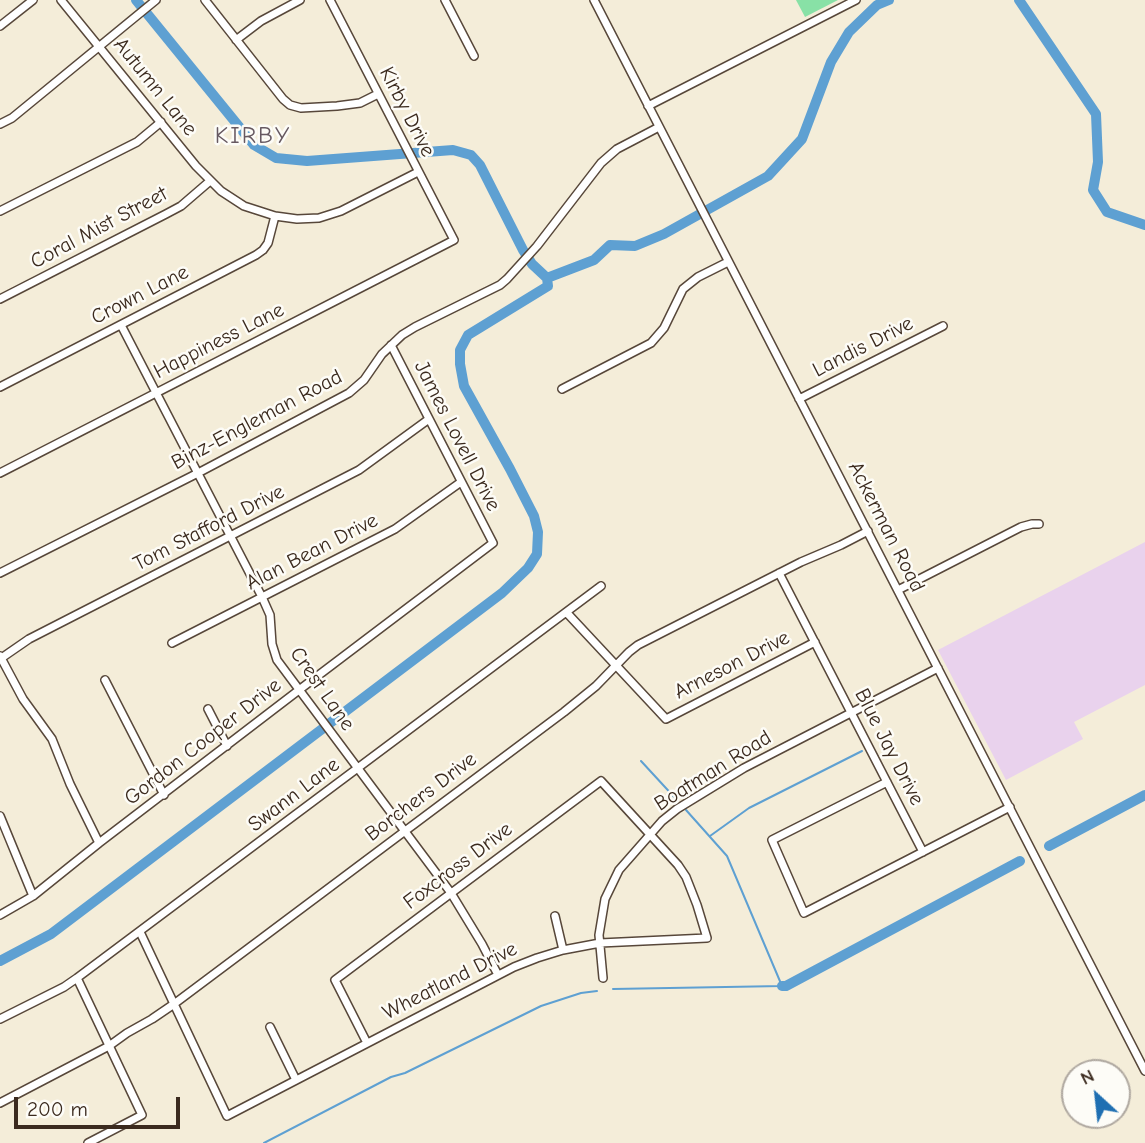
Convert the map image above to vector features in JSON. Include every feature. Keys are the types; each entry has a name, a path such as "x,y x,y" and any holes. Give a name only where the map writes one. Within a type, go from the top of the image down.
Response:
{"street":[{"path":"0,26 33,0"},
{"name":"Autumn Lane","path":"61,0 210,181 244,206 275,216 308,219 330,215 417,170"},
{"path":"0,124 12,118 156,0"},
{"path":"205,0 290,105 301,108 337,106 360,103 378,94"},
{"path":"236,40 261,21 300,0"},
{"name":"Kirby Drive","path":"330,0 454,240"},
{"path":"445,0 474,56"},
{"name":"Ackerman Road","path":"594,0 1145,1071"},
{"path":"648,106 856,0"},
{"path":"0,211 137,142 161,122"},
{"name":"Binz-Engleman Road","path":"0,573 349,393 364,380 391,345 415,327 500,285 520,267 601,163 617,149 659,127"},
{"name":"Coral Mist Street","path":"0,299 166,214 210,181"},
{"name":"Crown Lane","path":"0,387 256,255 268,243 275,216"},
{"name":"Happiness Lane","path":"0,473 454,240"},
{"path":"562,389 651,343 664,328 683,289 698,277 728,261"},
{"name":"Crest Lane","path":"121,325 262,597 270,615 272,644 281,666 451,893 477,934 498,975"},
{"name":"Landis Drive","path":"799,399 943,326"},
{"name":"James Lovell Drive","path":"391,345 493,543"},
{"name":"Tom Stafford Drive","path":"1,657 29,639 359,470 429,419"},
{"name":"Alan Bean Drive","path":"173,643 395,529 461,482"},
{"path":"898,590 1021,527 1039,524"},
{"name":"Borchers Drive","path":"0,1103 109,1046 174,1004 564,712 638,645 868,531"},
{"name":"Gordon Cooper Drive","path":"0,915 33,896 493,543"},
{"name":"Blue Jay Drive","path":"779,573 923,852"},
{"name":"Swann Lane","path":"0,1019 77,978 601,586"},
{"path":"566,612 617,665"},
{"name":"Arneson Drive","path":"617,665 666,719 815,642"},
{"path":"1,657 23,699 52,739 70,784 99,843"},
{"name":"Boatman Road","path":"603,978 599,935 601,915 612,882 626,859 670,814 720,782 938,668"},
{"path":"105,680 164,795"},
{"path":"208,709 227,746"},
{"name":"Foxcross Drive","path":"367,1043 335,980 601,781 649,834"},
{"path":"887,782 772,840 804,913 1010,807"},
{"path":"0,816 33,896"},
{"name":"Wheatland Drive","path":"174,1004 227,1116 498,975 537,958 600,943 707,937 683,872 649,834"},
{"path":"555,916 563,950"},
{"path":"140,932 174,1004"},
{"path":"77,978 142,1115 88,1143"},
{"path":"270,1027 296,1080"}],"shaded area":[{"path":"1145,542 1145,685 1074,722 1083,739 1006,780 938,650"}],"green space":[{"path":"796,0 838,0 805,17"}],"waterway":[{"path":"136,0 254,145 276,158 307,161 453,150 471,155 480,165 523,250 532,264 547,278 594,260 610,245 635,246 664,234 768,176 802,139 831,62 849,32 877,5 889,0"},
{"path":"1019,0 1096,114 1098,162 1093,190 1107,212 1145,225"},
{"path":"0,961 51,934 502,593 528,568 537,554 538,532 534,516 464,386 460,350 468,335 548,286 547,278"},
{"path":"710,836 749,808 862,751"},
{"path":"641,761 676,799"},
{"path":"1049,846 1145,795"},
{"path":"613,989 782,986 727,856 686,810"},
{"path":"782,986 1020,861"},
{"path":"264,1143 391,1077 405,1073 541,1006 581,993 597,991"}],"district":[{"name":"KIRBY","path":"253,136"}]}
